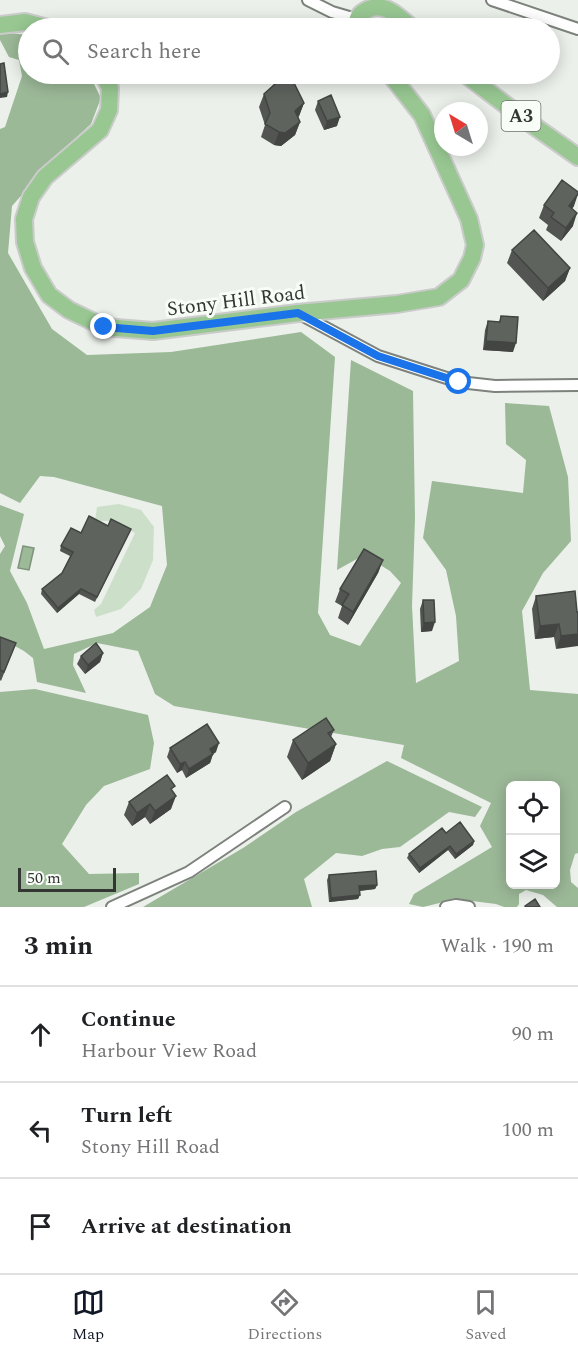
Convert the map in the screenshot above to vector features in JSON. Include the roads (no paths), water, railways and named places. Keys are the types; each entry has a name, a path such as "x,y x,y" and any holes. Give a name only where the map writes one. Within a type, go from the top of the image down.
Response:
{"main road":[{"path":"360,18 364,11 375,7 386,9 398,18"},
{"path":"0,25 18,23"},
{"name":"Stony Hill Road","path":"108,84 110,88 110,110 100,130 45,177 31,197 24,219 25,242 33,268 49,295 69,310 104,327 153,331 298,313 397,304 439,297 461,280 472,258 475,245 469,219 422,115 398,84"},
{"name":"A3","path":"478,84 578,157"}],"street":[{"path":"308,0 344,18"},
{"path":"492,0 545,18"},
{"path":"560,23 578,29"},
{"path":"298,313 378,356 459,382 495,386 578,385"},
{"path":"112,907 189,872 285,807"},
{"path":"446,907 456,905 469,907"}]}
